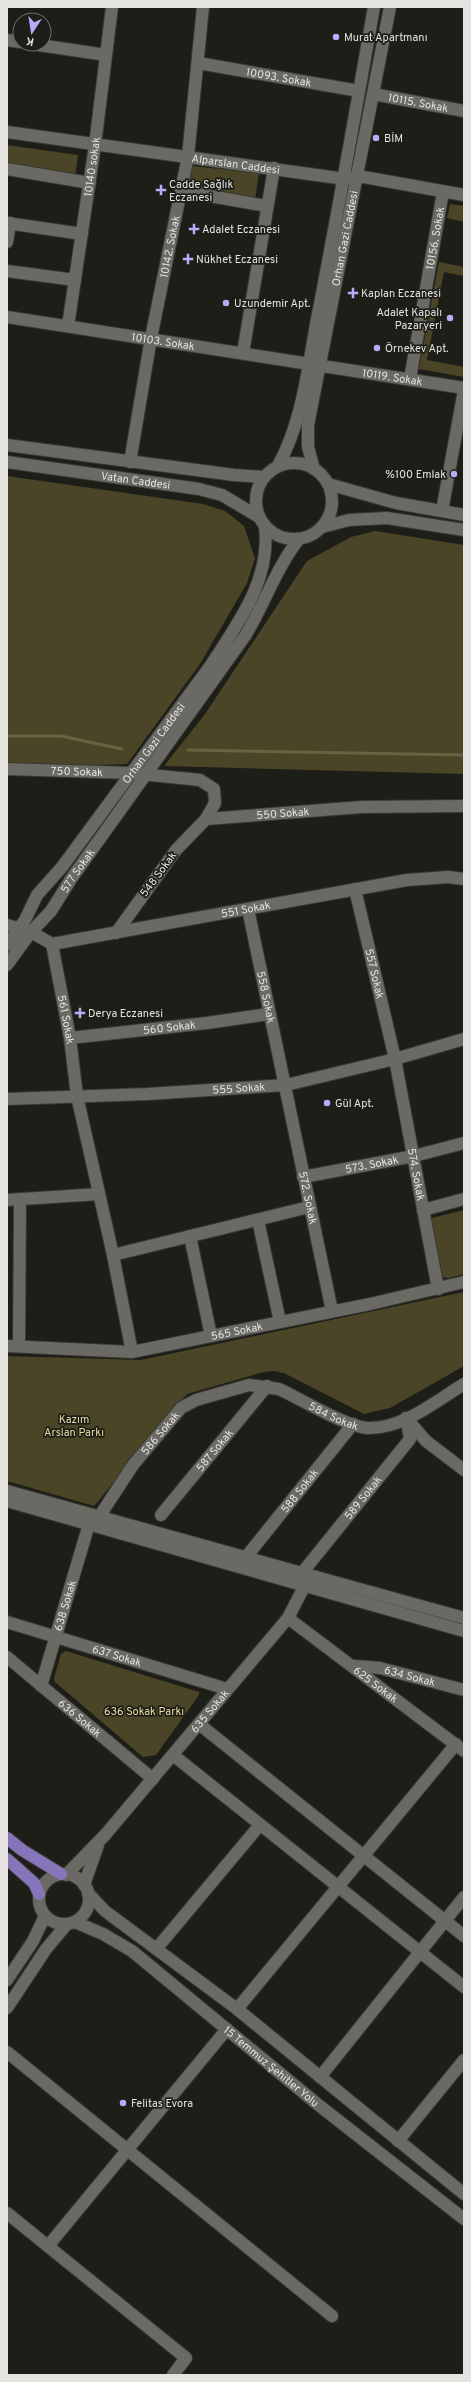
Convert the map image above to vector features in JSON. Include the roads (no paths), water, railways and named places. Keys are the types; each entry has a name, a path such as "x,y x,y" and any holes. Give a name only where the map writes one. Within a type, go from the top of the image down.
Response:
{"main road":[{"path":"7,1838 22,1850 64,1874"},
{"path":"7,1859 34,1883 39,1894"}],"street":[{"name":"10140 sokak","path":"68,326 96,144 112,7"},
{"name":"10142. Sokak","path":"130,462 151,338 188,156 203,7"},
{"name":"Orhan Gazi Caddesi","path":"314,469 308,447 307,431 314,364 374,7"},
{"name":"Orhan Gazi Caddesi","path":"278,466 292,437 314,364 358,176 390,7"},
{"path":"52,47 106,55"},
{"name":"10093. Sokak","path":"198,63 359,91"},
{"name":"10115. Sokak","path":"373,94 464,111"},
{"name":"Alparslan Caddesi","path":"7,132 345,179 358,176 464,195"},
{"path":"243,353 274,168"},
{"path":"7,169 90,182"},
{"path":"181,191 267,206"},
{"name":"10156. Sokak","path":"410,379 442,192"},
{"path":"7,242 8,223 82,234"},
{"path":"7,271 75,280"},
{"name":"10103. Sokak","path":"7,317 314,364"},
{"name":"10119. Sokak","path":"314,364 464,389"},
{"path":"442,511 464,389"},
{"name":"Vatan Caddesi","path":"7,445 130,462 264,477"},
{"name":"Vatan Caddesi","path":"7,462 199,489 222,495 262,522 281,537 299,539"},
{"path":"262,522 256,496 264,477 278,466 297,463 314,469 328,484 377,499 464,514"},
{"path":"299,539 312,535 322,527 329,517 332,506 328,484"},
{"path":"322,527 350,520 387,518 464,530"},
{"name":"Orhan Gazi Caddesi","path":"7,945 19,929 37,896 62,867 211,665 250,601 264,565 262,522"},
{"name":"Orhan Gazi Caddesi","path":"146,775 245,636 265,602 282,566 299,539"},
{"name":"750 Sokak","path":"7,769 131,773 146,775"},
{"path":"146,775 200,780 209,784 214,788 216,794 215,803 206,819"},
{"name":"577 Sokak","path":"7,965 31,932 51,911 146,775"},
{"name":"550 Sokak","path":"206,819 362,807 464,806"},
{"name":"548 Sokak","path":"116,933 176,850 206,819"},
{"name":"551 Sokak","path":"52,944 408,880 448,877 463,882"},
{"name":"557 Sokak","path":"355,889 395,1059"},
{"name":"558 Sokak","path":"248,909 269,1014 286,1085"},
{"path":"7,925 31,932 52,944"},
{"name":"561 Sokak","path":"52,944 70,1038 77,1096 98,1194 114,1255 132,1352"},
{"name":"560 Sokak","path":"70,1038 208,1023 269,1014"},
{"name":"555 Sokak","path":"7,1099 286,1085 395,1059 464,1038"},
{"name":"574. Sokak","path":"395,1059 438,1289"},
{"name":"572. Sokak","path":"286,1085 309,1208 332,1311"},
{"name":"573. Sokak","path":"303,1177 414,1156 464,1143"},
{"path":"7,1200 98,1194"},
{"path":"13,1346 20,1199"},
{"path":"423,1210 464,1199"},
{"path":"114,1255 309,1208"},
{"path":"258,1220 280,1322"},
{"path":"190,1236 211,1336"},
{"name":"565 Sokak","path":"13,1346 132,1352 438,1289 464,1282"},
{"name":"584 Sokak","path":"249,1385 267,1386 279,1389 353,1424 367,1428 380,1427 406,1418 464,1384"},
{"name":"586 Sokak","path":"94,1521 133,1465 182,1408 196,1400 249,1385"},
{"name":"587 Sokak","path":"161,1515 267,1386"},
{"path":"406,1418 426,1441 464,1470"},
{"name":"589 Sokak","path":"302,1573 410,1439 406,1418"},
{"name":"588 Sokak","path":"246,1557 353,1424"},
{"path":"7,1492 94,1521 305,1585 464,1631"},
{"path":"7,1501 246,1557 464,1618"},
{"name":"638 Sokak","path":"41,1686 94,1521"},
{"path":"302,1573 305,1585"},
{"name":"635 Sokak","path":"64,1874 100,1842 288,1618 305,1585"},
{"name":"625 Sokak","path":"288,1618 460,1747"},
{"name":"637 Sokak","path":"7,1622 227,1689"},
{"name":"636 Sokak","path":"7,1657 152,1779"},
{"name":"634 Sokak","path":"354,1666 380,1668 464,1690"},
{"path":"199,1724 464,1936"},
{"path":"237,2009 364,1856 460,1747"},
{"path":"173,1755 259,1826 464,1988"},
{"path":"157,1948 259,1826"},
{"name":"635 Sokak","path":"86,1889 100,1842"},
{"path":"7,2008 46,1949 87,1909 86,1889 78,1879 64,1874 47,1880 39,1894 41,1909 45,1916 59,1924 71,1923"},
{"name":"15 Temmuz Şehitler Yolu","path":"86,1889 105,1911 157,1948 237,2009 464,2194"},
{"path":"320,2077 464,1897"},
{"path":"7,1980 33,1941 45,1916"},
{"name":"15 Temmuz Şehitler Yolu","path":"71,1923 104,1934 132,1951 464,2219"},
{"path":"48,2246 227,2029"},
{"path":"7,2052 129,2149 332,2316"},
{"path":"398,2141 464,2060"},
{"path":"7,2213 186,2358 172,2375"}],"waterway":[{"path":"7,736 61,736 122,749"},
{"path":"188,750 464,755"}],"place":[{"name":"Murat Apartmanı","path":"336,37"},
{"name":"BİM","path":"376,138"},
{"name":"Cadde Sağlık Eczanesi","path":"161,190"},
{"name":"Adalet Eczanesi","path":"194,229"},
{"name":"Nükhet Eczanesi","path":"188,259"},
{"name":"Kaplan Eczanesi","path":"353,293"},
{"name":"Uzundemir Apt.","path":"226,303"},
{"name":"Adalet Kapalı Pazaryeri","path":"450,318"},
{"name":"Örnekev Apt.","path":"377,348"},
{"name":"%100 Emlak","path":"454,474"},
{"name":"Derya Eczanesi","path":"80,1013"},
{"name":"Gül Apt.","path":"327,1103"},
{"name":"Felitas Evora","path":"123,2103"}],"park label":[{"name":"Kazım Arslan Parkı","path":"74,1425"},
{"name":"636 Sokak Parkı","path":"144,1711"}]}
